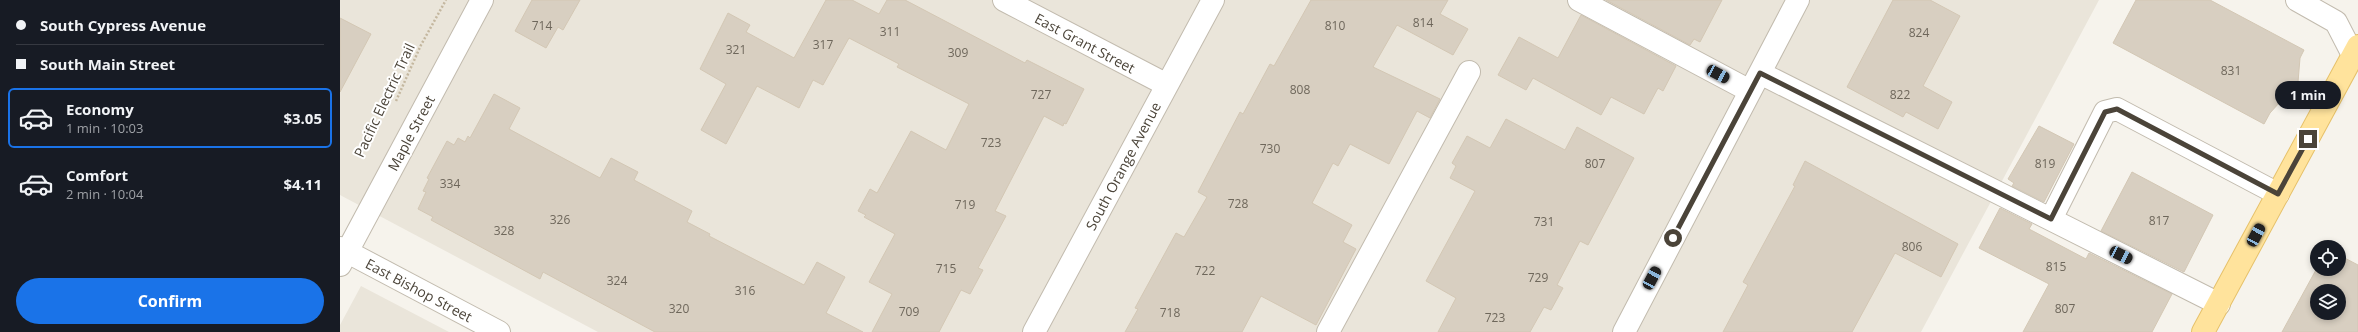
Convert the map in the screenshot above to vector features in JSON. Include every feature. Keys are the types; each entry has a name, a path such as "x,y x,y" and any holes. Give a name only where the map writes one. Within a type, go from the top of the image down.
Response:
{"main road":[{"path":"2203,332 2356,53"}],"street":[{"name":"Maple Street","path":"342,255 482,0"},
{"name":"East Grant Street","path":"1004,0 1167,85"},
{"name":"South Orange Avenue","path":"1034,332 1213,0"},
{"path":"1579,0 2051,219 2218,304"},
{"path":"1624,332 1798,0"},
{"path":"2297,0 2336,22 2356,53"},
{"path":"1328,332 1469,72"},
{"path":"2051,219 2105,112 2117,109 2278,194"},
{"name":"East Bishop Street","path":"342,255 499,332"}],"path":[{"name":"Pacific Electric Trail","path":"395,105 421,45 446,0"}],"shaded area":[{"path":"340,0 2099,0 1921,332 598,332 340,195"},
{"path":"361,286 449,332 340,332 340,325"}],"building":[{"path":"532,0 580,0 563,30 558,27 546,48 515,31"},
{"path":"826,0 852,0 879,14 887,0 905,0 1025,63 1027,60 1084,89 1066,124 1064,123 1063,126 1044,116 995,211 1006,216 978,268 983,270 970,294 961,290 939,332 872,332 892,294 869,282 895,234 864,217 866,215 858,211 870,189 877,193 911,131 946,150 969,104 897,67 899,64 849,38 823,85 813,80 799,108 757,86 726,144 701,130 726,84 700,69 728,13 750,25 746,32 794,58"},
{"path":"1311,0 1448,0 1440,14 1468,29 1453,55 1397,25 1373,67 1440,99 1430,118 1417,111 1389,164 1350,144 1338,166 1333,163 1312,203 1352,225 1343,242 1356,249 1316,325 1261,296 1242,332 1125,332 1138,309 1135,308 1176,233 1184,237 1207,197 1198,192 1240,112 1243,114 1270,64 1274,66"},
{"path":"1606,0 1722,0 1700,42 1694,39 1690,45"},
{"path":"1893,0 1930,0 1960,16 1923,86 1952,102 1938,129 1906,112 1903,117 1847,87"},
{"path":"2136,0 2210,0 2304,50 2300,58 2298,82 2270,113 2264,124 2113,43"},
{"path":"1581,15 1676,66 1663,91 1658,88 1644,114 1611,97 1601,115 1533,78 1526,90 1498,75 1519,37 1558,58"},
{"path":"340,18 371,34 340,92"},
{"path":"494,94 520,108 509,129 600,178 611,158 638,172 634,180 692,211 687,222 710,234 709,236 804,285 817,262 845,277 826,313 863,332 655,332 543,272 540,279 431,220 433,217 418,209 426,192 423,191 429,179 427,178 447,141 454,145 458,138 465,142 468,136 470,138"},
{"path":"1506,119 1565,150 1577,127 1634,158 1588,245 1580,241 1557,285 1563,288 1551,310 1544,307 1530,332 1438,332 1456,298 1426,281 1475,191 1450,178 1456,166 1452,163 1467,136 1490,148"},
{"path":"2039,126 2074,144 2044,202 2012,186 2014,183 2008,179"},
{"path":"1805,161 1958,244 1941,277 1895,253 1852,332 1723,332 1748,285 1743,282 1795,186 1793,185"},
{"path":"2132,172 2213,215 2184,272 2101,231"},
{"path":"2000,208 2032,224 2029,229 2086,259 2089,253 2172,294 2152,332 2023,332 2049,284 1979,248"},
{"path":"2346,259 2358,265 2358,332 2282,332 2313,276 2346,276"}],"route":[{"path":"1673,238 1760,73 2051,219 2105,112 2117,109 2278,194 2308,139"}]}
